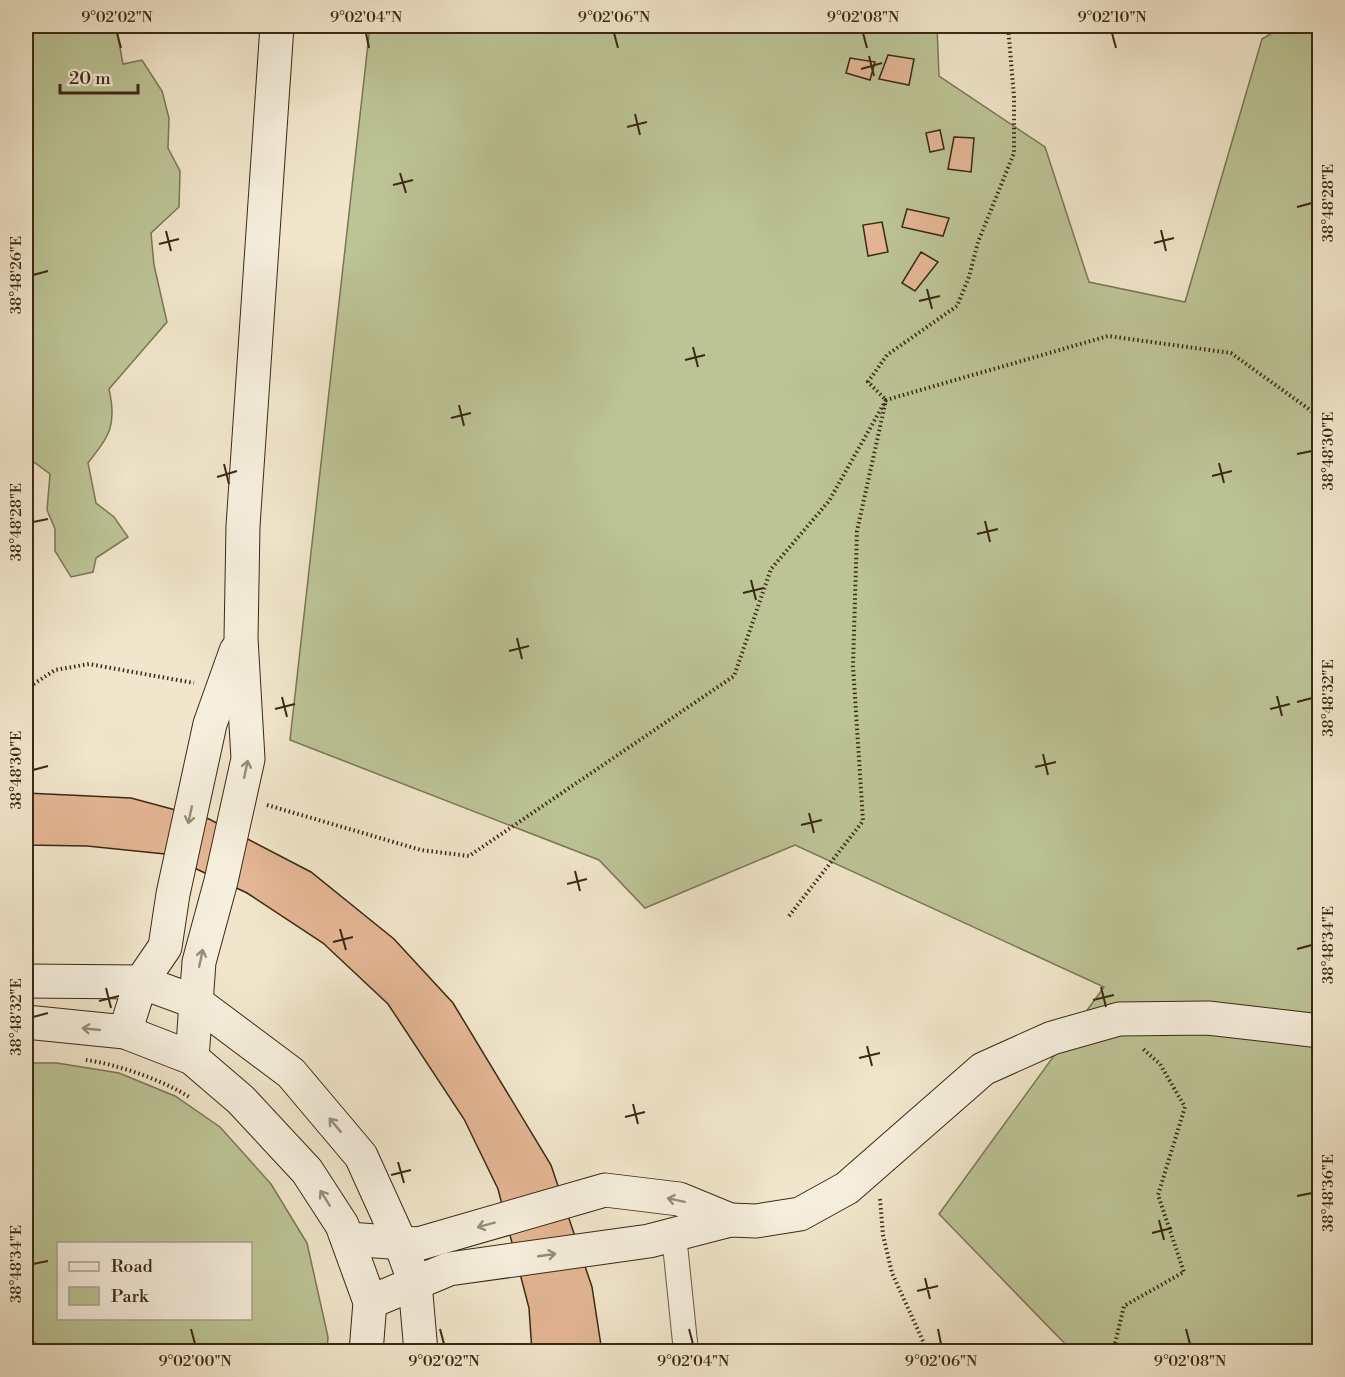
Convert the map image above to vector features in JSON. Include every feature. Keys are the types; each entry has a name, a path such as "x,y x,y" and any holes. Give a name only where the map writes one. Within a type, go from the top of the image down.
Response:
{"main road":[{"path":"192,1058 199,962 248,759 241,638 243,526 277,26"},
{"path":"125,1032 141,982 165,947 173,894 210,724 241,638"},
{"path":"26,981 141,982 196,1002 291,1072 361,1156 400,1242 415,1283 421,1352"},
{"path":"370,1302 449,1269 649,1241 730,1220 756,1221 800,1214 847,1188 983,1069 1052,1038 1119,1020 1208,1018 1320,1031"},
{"path":"26,1022 125,1032 192,1058 242,1100 308,1171 348,1239 370,1302 366,1352"},
{"path":"348,1239 418,1244 605,1190 679,1199 730,1220"}],"street":[{"path":"674,1234 686,1352"}],"path":[{"path":"886,400 868,382 887,355 957,306 969,277 978,242 1014,153 1014,97 1008,26"},
{"path":"240,797 421,850 469,856 735,676 771,569 829,501 886,400 1108,336 1231,352 1320,417"},
{"path":"789,916 863,821 853,666 857,531 886,400"},
{"path":"26,689 55,670 89,664 223,688"},
{"path":"1113,1352 1124,1306 1184,1272 1158,1195 1185,1107 1160,1064 1125,1032 1119,1020"},
{"path":"26,1055 46,1055"},
{"path":"79,1059 101,1062 145,1077 193,1100"},
{"path":"877,1161 883,1235 892,1273 928,1352"}],"green space":[{"path":"26,26 63,26 68,29 71,26 116,26 123,64 142,60 162,91 169,118 168,148 180,171 179,207 151,233 154,265 167,322 109,389 112,412 110,429 102,445 88,463 96,503 114,517 128,537 96,558 93,572 71,577 55,551 55,529 47,510 50,474 26,456"},
{"path":"370,26 937,26 939,76 1045,147 1089,282 1185,302 1262,39 1284,26 1319,26 1319,1351 1072,1351 939,1214 1104,987 795,845 645,908 599,860 290,740"},
{"path":"26,1063 57,1063 119,1073 175,1096 220,1127 271,1184 307,1243 328,1337 327,1351 44,1351 26,1334"}],"building":[{"path":"888,55 914,59 909,85 879,79"},
{"path":"850,58 875,62 870,80 846,73"},
{"path":"940,130 944,149 930,152 926,133"},
{"path":"954,137 974,138 971,172 948,169"},
{"path":"907,209 949,218 943,236 902,227"},
{"path":"882,222 888,252 868,256 863,225"},
{"path":"921,252 938,262 915,291 902,283"},
{"path":"26,793 131,798 209,819 311,872 394,939 453,1003 551,1165 592,1287 602,1352 532,1352 529,1308 498,1189 464,1119 388,1004 323,943 247,893 165,854 87,846 26,845"}]}
